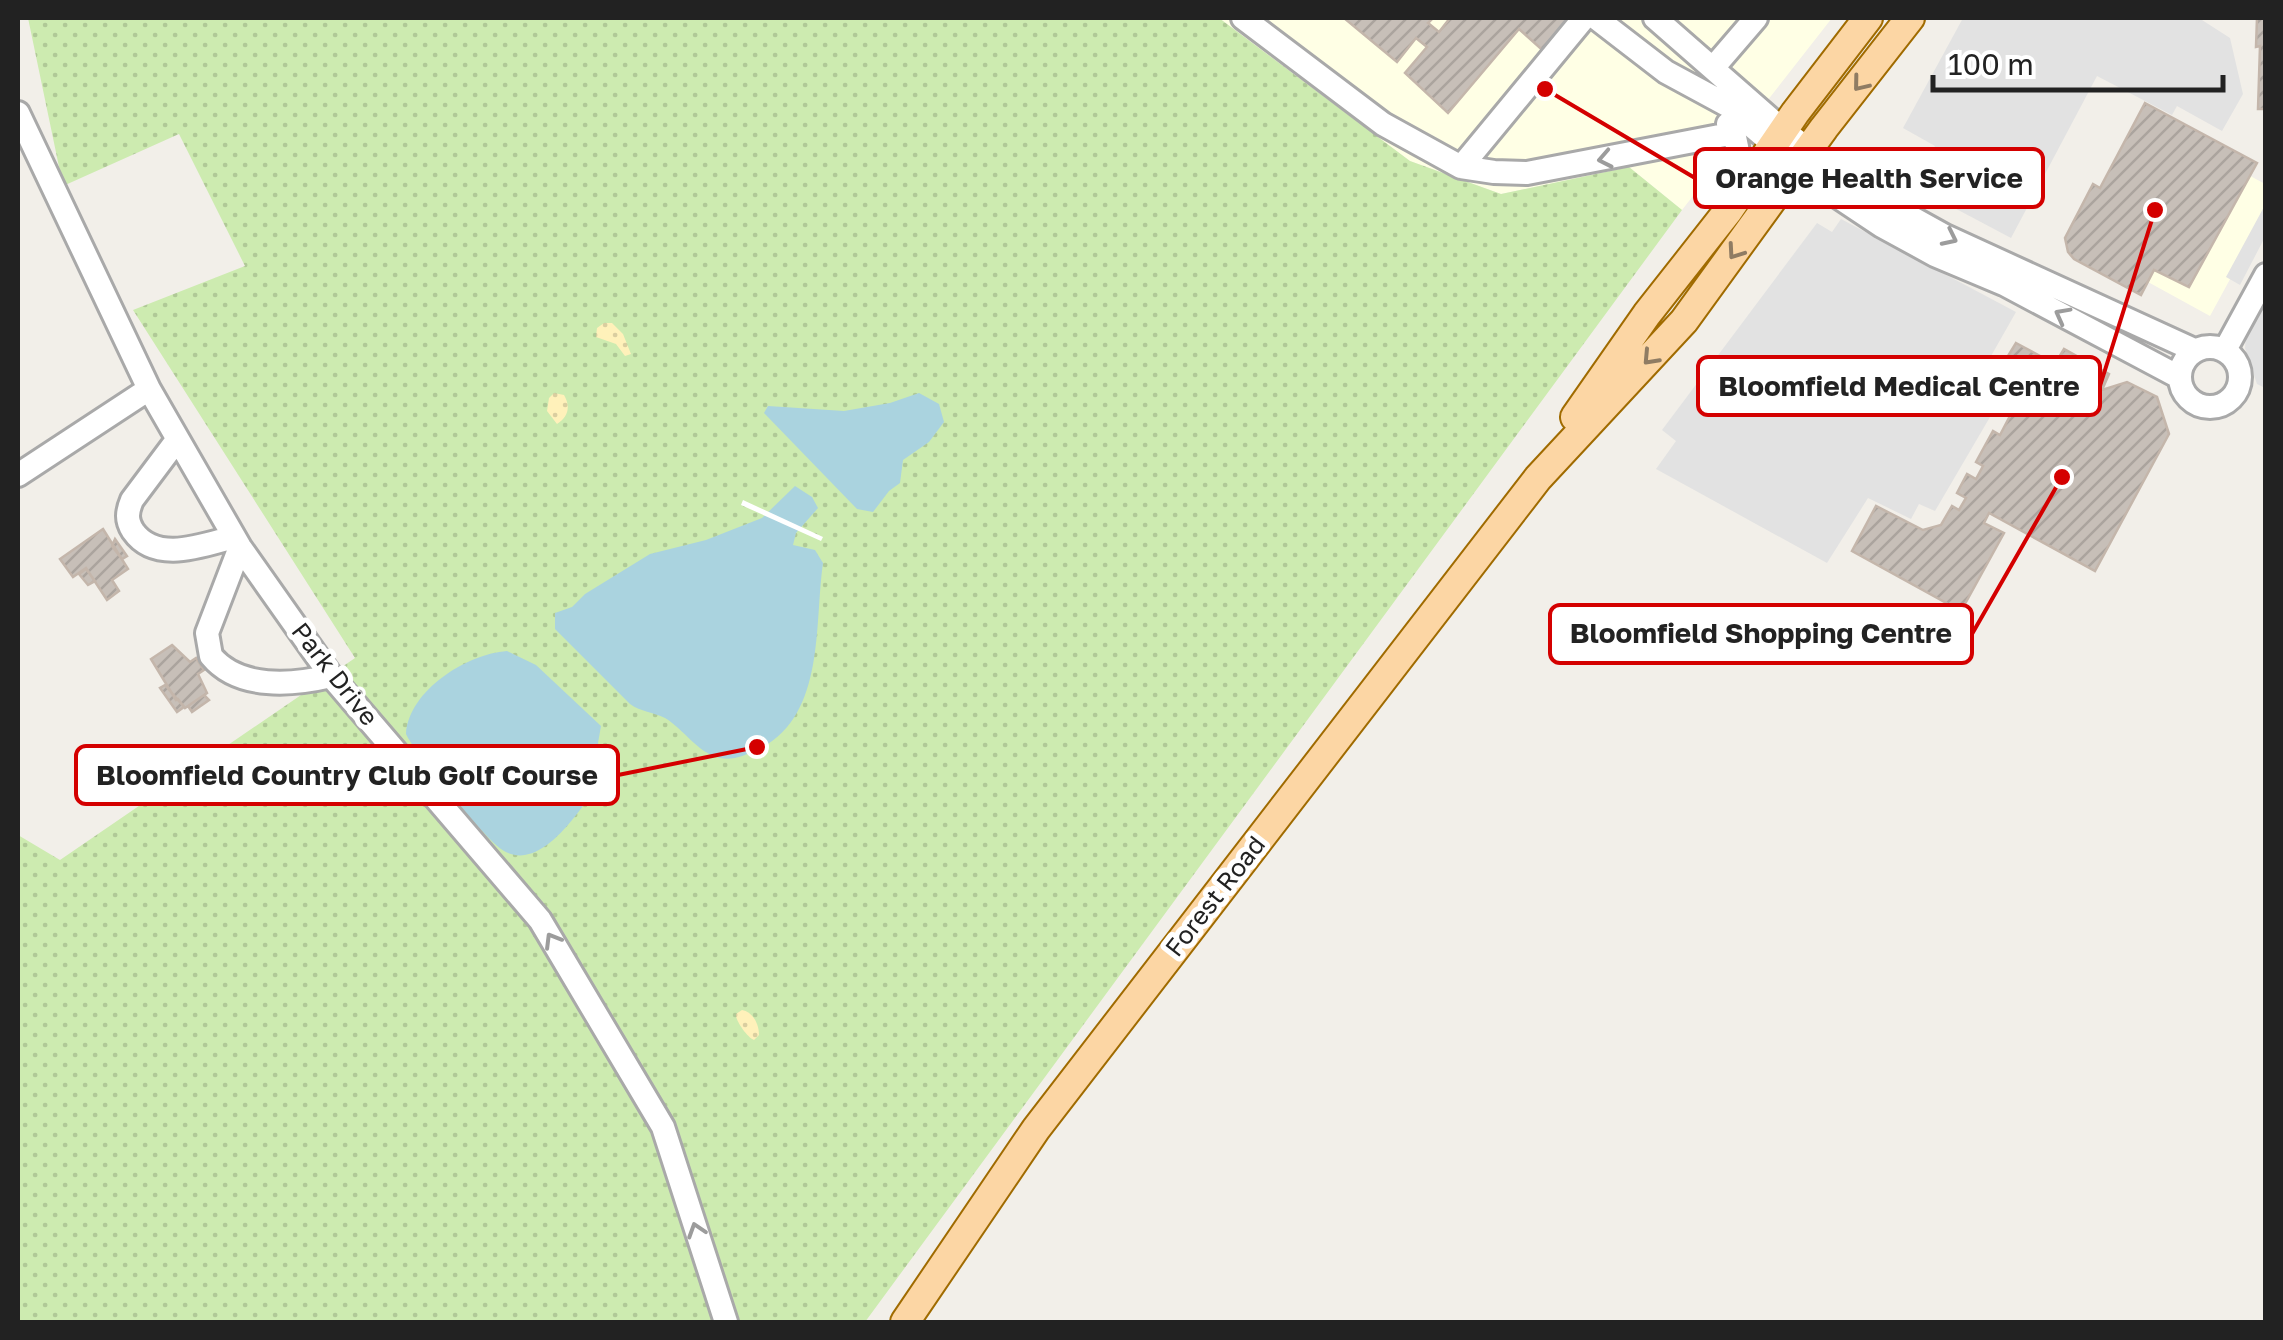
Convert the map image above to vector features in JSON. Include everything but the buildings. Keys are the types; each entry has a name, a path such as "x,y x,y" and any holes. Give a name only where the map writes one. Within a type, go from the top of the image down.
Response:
{"main road":[{"name":"Forest Road","path":"1538,478 1553,448 1647,314 1728,212 1778,137 1868,18"},
{"name":"Forest Road","path":"905,1322 1036,1128 1538,478 1684,320 1910,18"}],"street":[{"path":"1243,18 1383,124 1461,167 1527,172 1735,133"},
{"path":"1461,167 1584,18"},
{"path":"1596,18 1666,72 1727,105 1862,190 1945,236 2194,350"},
{"path":"1655,18 1712,68 1778,137"},
{"path":"1712,68 1756,18"},
{"path":"1704,94 1735,133 1738,170 1728,212"},
{"name":"Park Drive","path":"18,113 149,389 237,542 332,676 540,920 663,1127 726,1322"},
{"path":"1804,157 1822,186 1882,226 2004,284 2179,377"},
{"path":"2225,350 2266,274"},
{"path":"2208,346 2225,350 2235,359 2241,374 2238,389 2229,401 2211,408 2194,403 2183,392 2179,377 2183,362 2194,350 2208,346"},
{"path":"18,475 149,389"},
{"path":"177,440 127,511 130,528 149,545 160,549 237,542 211,618 207,646 211,656 236,676 254,680 302,683 332,676"}],"shaded area":[{"path":"1219,18 1832,18 1682,210 1629,167 1501,194 1410,161"},
{"path":"1963,18 2202,20 2230,38 2243,94 2222,131 2177,106 2172,115 2097,76 2011,238 1928,194 1935,177 1923,170 1935,146 1903,128"},
{"path":"2155,124 2265,184 2265,215 2210,316 2086,248"},
{"path":"2265,205 2265,237 2240,285 2226,277"},
{"path":"1841,219 2016,312 1974,386 1986,393 1977,409 1990,417 1935,511 1919,504 1911,519 1868,498 1827,563 1656,469 1676,441 1662,430 1817,223 1832,232"},
{"path":"2265,298 2265,388 2257,384 2245,348 2246,334"}],"green space":[{"path":"28,18 1219,18 1410,161 1501,194 1629,167 1682,210 865,1322 18,1322 18,835 60,860 355,658 133,310 245,266 179,134 63,186"}],"sand":[{"path":"612,323 623,334 631,354 625,356 616,344 596,337 597,328"},
{"path":"554,393 564,395 568,408 557,424 547,411"},
{"path":"742,1010 757,1023 759,1035 754,1040 737,1020 736,1014"}],"water":[{"path":"919,393 939,404 944,422 929,442 903,460 900,483 873,512 857,509 764,413 768,406 844,411"},
{"path":"795,486 812,497 818,508 796,533 793,545 815,550 823,563 816,641 806,693 795,716 779,735 743,756 720,758 704,751 665,718 630,704 555,629 555,613 572,607 585,594 650,554 706,540 762,518"},
{"path":"507,651 536,665 601,726 598,743 603,775 599,783 559,834 532,853 518,855 497,846 479,827 434,775 406,734 417,703 443,677 475,659"}],"pier":[{"path":"743,500 823,537 821,541 741,505"}],"place":[{"name":"Orange Health Service","path":"1545,89"},
{"name":"Bloomfield Medical Centre","path":"2155,210"},
{"name":"Bloomfield Shopping Centre","path":"2062,477"},
{"name":"Bloomfield Country Club Golf Course","path":"757,747"}]}
